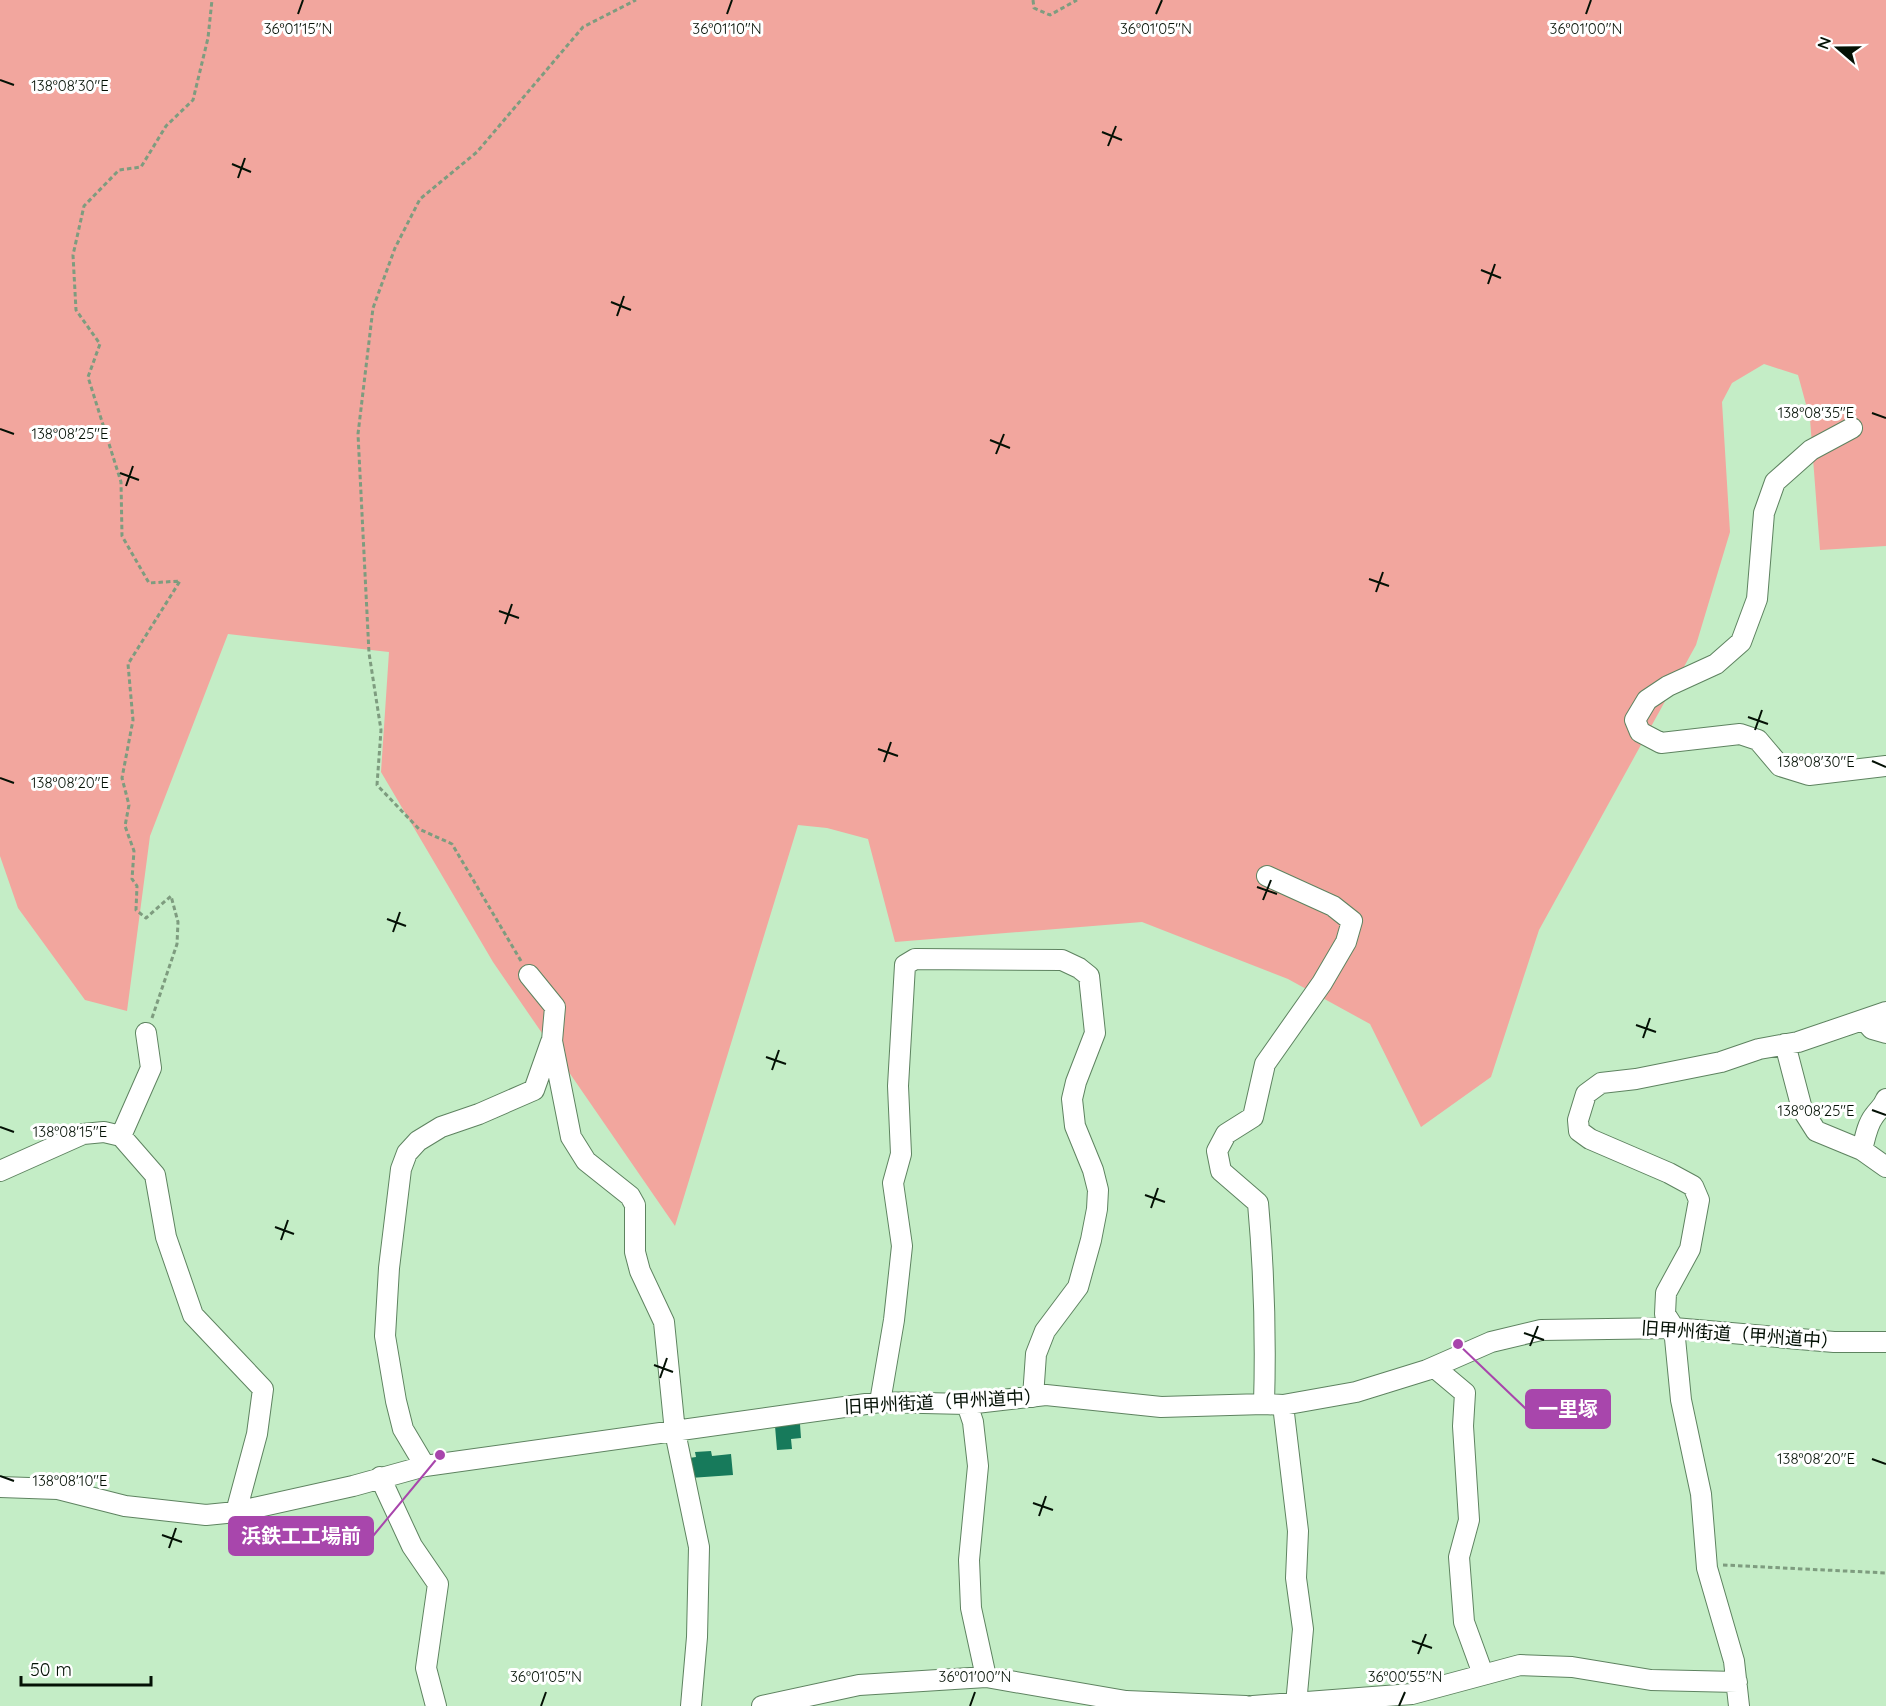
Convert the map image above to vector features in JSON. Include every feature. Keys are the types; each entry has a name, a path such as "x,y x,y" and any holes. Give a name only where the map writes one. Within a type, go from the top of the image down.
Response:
{"street":[{"path":"1852,428 1811,450 1775,482 1764,513 1757,599 1741,642 1716,664 1668,687 1647,700 1635,720 1640,732 1661,743 1740,734 1758,740 1780,766 1809,775 1886,766"},
{"path":"1267,876 1333,906 1352,921 1346,942 1322,983 1265,1064 1253,1117 1226,1134 1217,1151 1221,1171 1258,1203 1265,1343 1273,1404 1298,1531 1296,1578 1303,1629 1296,1704"},
{"path":"880,1402 894,1320 902,1246 893,1183 901,1154 898,1086 905,965 915,959 1062,960 1089,975 1095,1033 1076,1082 1072,1099 1075,1126 1093,1170 1098,1190 1097,1209 1078,1287 1045,1331 1036,1354 1033,1397"},
{"path":"425,1466 403,1429 385,1336 388,1268 401,1169 407,1153 418,1141 433,1131 534,1090 552,1041 555,1007 530,975"},
{"path":"1739,1706 1734,1661 1707,1564 1701,1494 1681,1400 1674,1328 1665,1314 1666,1293 1690,1249 1699,1200 1693,1186 1669,1173 1590,1139 1579,1131 1580,1109 1586,1094 1601,1083 1636,1079 1721,1062 1759,1049 1798,1042 1886,1012"},
{"path":"1865,1021 1872,1029 1886,1033"},
{"path":"121,1136 151,1068 146,1033"},
{"path":"552,1041 571,1137 586,1161 630,1196 635,1205 635,1252 640,1271 664,1322 675,1432 699,1547 697,1637 691,1706"},
{"path":"1785,1044 1802,1108 1816,1131 1862,1150 1886,1167"},
{"path":"1862,1150 1867,1128 1882,1109 1886,1099"},
{"path":"0,1171 83,1134 104,1132 121,1136 155,1175 166,1237 193,1315 263,1389 257,1434 236,1512"},
{"name":"旧甲州街道（甲州道中）","path":"0,1487 58,1489 125,1506 206,1515 236,1512 353,1486 425,1466 880,1402 967,1404 1046,1395 1161,1407 1273,1404 1356,1392 1434,1367 1491,1342 1541,1330 1674,1328 1834,1342 1886,1342"},
{"path":"1434,1367 1464,1393 1463,1426 1469,1520 1459,1557 1464,1622 1483,1674"},
{"path":"967,1404 973,1422 978,1466 969,1560 971,1608 986,1677"},
{"path":"380,1478 412,1546 438,1584 426,1668 436,1706"},
{"path":"1253,1706 1412,1694 1520,1665 1572,1667 1651,1680 1737,1682"},
{"path":"762,1706 859,1685 986,1677 1126,1701 1246,1706"}],"path":[{"path":"146,1033 177,945 178,922 171,896 146,918 136,910 137,886 132,879 134,851 125,826 129,805 122,778 133,720 128,664 180,581 149,583 122,536 121,482 88,377 100,344 76,310 73,255 84,206 119,170 141,167 166,126 193,100 208,38 212,0"},
{"path":"530,975 452,844 419,829 377,785 381,730 369,653 358,434 366,356 373,308 395,248 420,199 477,152 583,27 636,0"},
{"path":"1033,0 1034,8 1050,15 1077,0"},
{"path":"1707,1564 1886,1573"}],"shaded area":[{"path":"0,0 1886,0 1886,546 1820,550 1810,419 1798,375 1764,364 1732,383 1722,402 1730,532 1696,645 1539,930 1491,1077 1421,1127 1370,1024 1288,979 1142,922 895,942 868,839 827,828 798,825 675,1226 493,962 381,772 389,652 228,634 150,836 127,1011 85,1000 18,908 0,856"}],"building":[{"path":"800,1424 801,1438 791,1439 792,1449 777,1450 775,1426"},
{"path":"711,1451 712,1456 731,1454 733,1475 690,1478 689,1458 696,1457 695,1452"}],"place":[{"name":"一里塚","path":"1458,1344"},
{"name":"浜鉄工工場前","path":"440,1455"}]}
